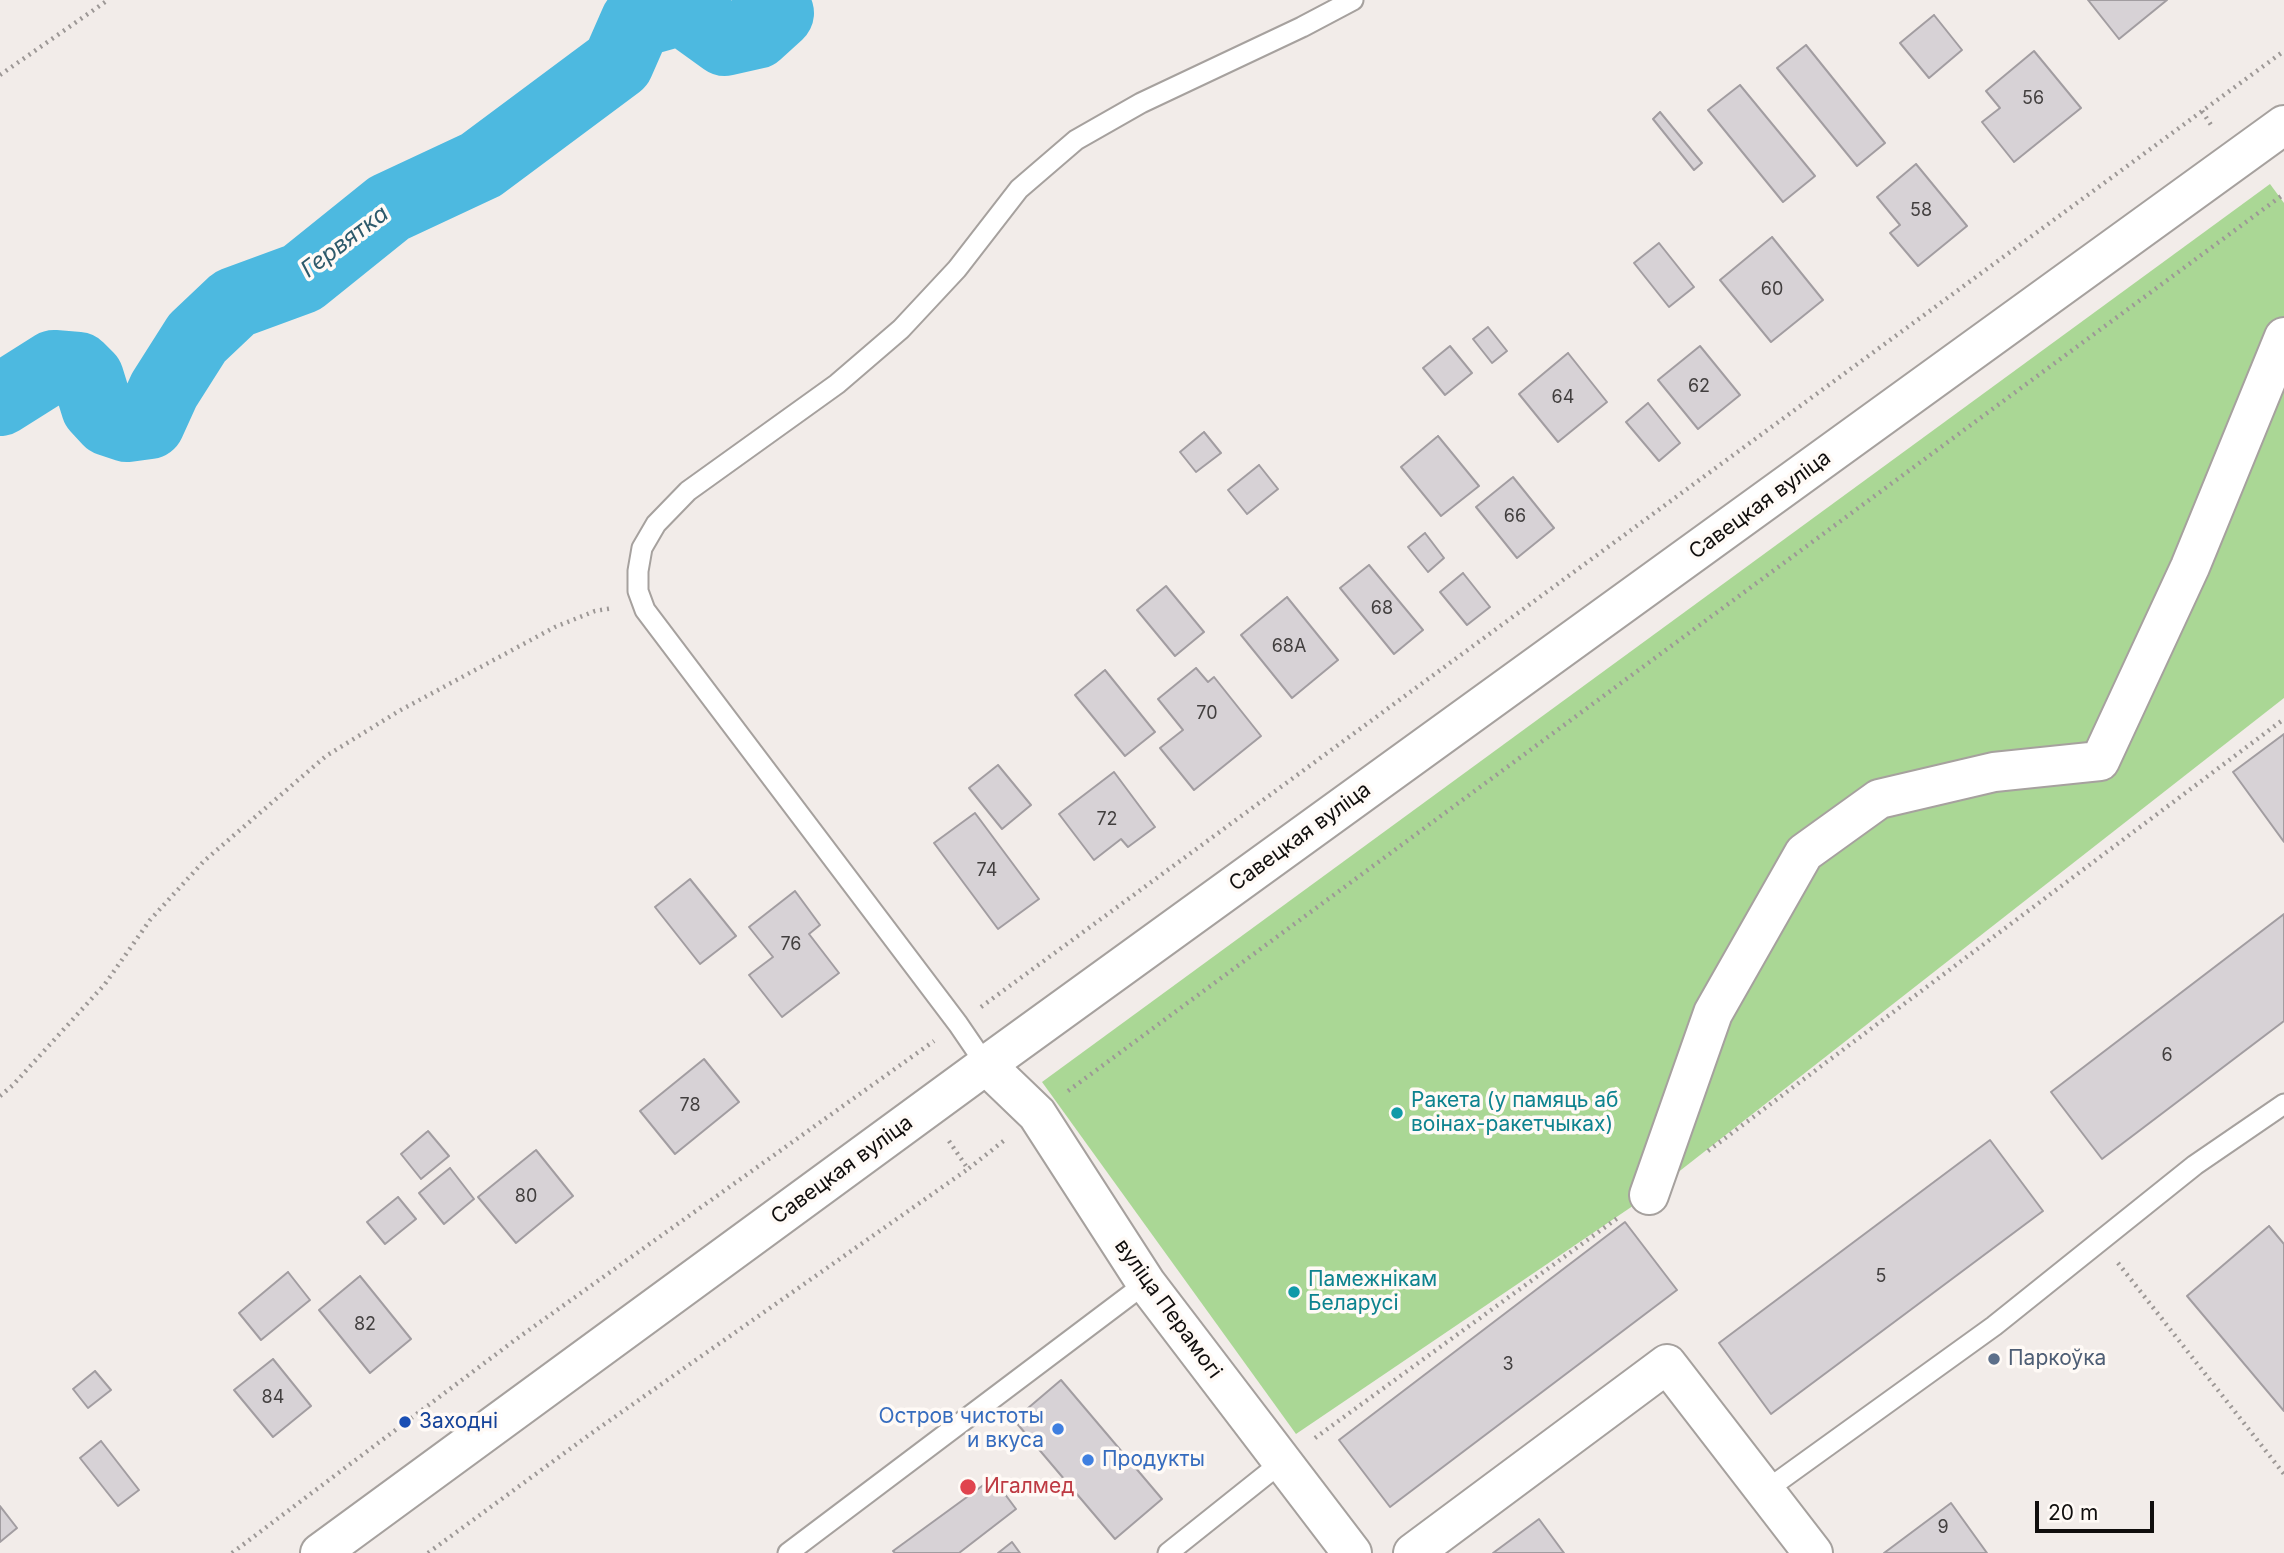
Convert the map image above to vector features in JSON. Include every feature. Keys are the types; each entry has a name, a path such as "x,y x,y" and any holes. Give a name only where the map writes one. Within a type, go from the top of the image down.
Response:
{"main road":[{"name":"Савецкая вуліца","path":"320,1553 986,1065 2284,125"},
{"path":"1649,1195 1713,1013 1804,853 1879,799 1994,772 2100,761 2190,567 2284,337"},
{"name":"вуліца Перамогі","path":"986,1065 1037,1114 1146,1283 1352,1553"},
{"path":"1413,1553 1667,1364 1813,1553"}],"lane":[{"path":"986,1065 958,1024 645,610 638,591 642,548 656,524 688,491 837,384 901,329 957,270 1019,189 1076,140 1141,103 1353,0"},
{"path":"1765,1491 1994,1326 2195,1165 2284,1104"},
{"path":"788,1553 1146,1283"},
{"path":"1168,1553 1282,1462"}],"path":[{"path":"0,75 108,0"},
{"path":"232,1553 515,1340 958,1024 2284,51"},
{"path":"1037,1114 2284,194"},
{"path":"0,1096 13,1086 105,984 150,920 204,861 326,756 399,711 555,627 595,611 620,607 645,610"},
{"path":"1705,1154 2284,719"},
{"path":"428,1553 600,1427 968,1169"},
{"path":"1282,1462 1649,1195"},
{"path":"2101,1241 2284,1474"}],"green space":[{"path":"2270,184 2284,203 2284,698 1649,1195 1296,1434 1042,1082"}],"building":[{"path":"2088,0 2167,0 2119,39"},
{"path":"1934,15 1962,50 1929,78 1900,43"},
{"path":"1806,45 1885,143 1857,166 1777,68"},
{"path":"2034,51 2081,108 2014,162 1982,122 2000,108 1986,91"},
{"path":"1740,85 1815,176 1783,202 1708,110"},
{"path":"1660,112 1702,163 1694,170 1653,119"},
{"path":"1916,164 1967,226 1918,266 1890,233 1900,225 1877,197"},
{"path":"1772,237 1823,300 1771,342 1720,280"},
{"path":"1659,243 1694,287 1669,307 1634,263"},
{"path":"1488,327 1507,351 1492,363 1473,339"},
{"path":"1450,346 1472,373 1445,395 1423,368"},
{"path":"1700,346 1740,395 1698,429 1658,380"},
{"path":"1568,353 1607,402 1558,442 1519,394"},
{"path":"1648,403 1680,443 1659,461 1626,422"},
{"path":"1204,432 1221,453 1196,472 1180,452"},
{"path":"1438,436 1479,486 1441,516 1401,467"},
{"path":"1259,465 1278,489 1247,514 1228,490"},
{"path":"1513,477 1554,528 1517,558 1476,507"},
{"path":"1425,533 1444,558 1428,572 1408,547"},
{"path":"1369,565 1423,630 1394,654 1340,588"},
{"path":"1463,573 1490,607 1467,625 1440,592"},
{"path":"1166,586 1204,632 1175,656 1137,610"},
{"path":"1287,597 1338,660 1292,698 1241,635"},
{"path":"1196,668 1208,682 1214,677 1261,736 1194,790 1160,748 1183,730 1158,699"},
{"path":"1105,670 1155,732 1125,756 1075,695"},
{"path":"2284,734 2284,842 2233,772"},
{"path":"998,765 1031,805 1002,829 969,788"},
{"path":"1114,772 1155,827 1128,847 1121,839 1094,860 1059,814"},
{"path":"975,813 1039,899 998,929 934,843"},
{"path":"690,879 736,936 700,964 655,907"},
{"path":"795,891 820,925 809,934 839,973 782,1017 749,975 773,957 749,927"},
{"path":"2284,914 2284,1021 2102,1159 2051,1092"},
{"path":"704,1059 739,1102 675,1154 640,1111"},
{"path":"428,1131 449,1156 421,1179 401,1154"},
{"path":"1990,1140 2043,1211 1771,1414 1719,1343"},
{"path":"536,1150 573,1196 516,1243 478,1197"},
{"path":"450,1168 474,1199 444,1224 419,1193"},
{"path":"398,1197 416,1219 385,1244 367,1222"},
{"path":"1625,1222 1677,1290 1390,1507 1339,1440"},
{"path":"2269,1226 2284,1244 2284,1411 2187,1296"},
{"path":"288,1272 310,1300 261,1340 239,1313"},
{"path":"360,1276 411,1339 370,1373 319,1310"},
{"path":"273,1359 311,1406 273,1437 234,1390"},
{"path":"95,1371 111,1390 88,1408 73,1389"},
{"name":"Продукты","path":"1061,1380 1162,1499 1115,1539 1014,1420"},
{"path":"101,1441 139,1490 118,1506 80,1458"},
{"path":"993,1478 1016,1509 959,1553 893,1551"},
{"path":"1951,1503 1987,1553 1884,1553"},
{"path":"0,1506 17,1528 0,1542"},
{"path":"1539,1519 1564,1553 1493,1553"},
{"path":"1012,1542 1020,1553 998,1553"}],"waterway":[{"name":"Гервятка","path":"0,400 54,366 78,368 88,378 97,407 109,420 127,426 149,423 164,390 197,338 234,303 302,278 389,208 481,165 618,63 636,22 682,9 725,40 756,33 778,13 768,0"}],"place":[{"name":"Ракета (у памяць аб воінах-ракетчыках)","path":"1397,1113"},
{"name":"Памежнікам Беларусі","path":"1294,1292"},
{"name":"Паркоўка","path":"1994,1359"},
{"name":"Заходні","path":"405,1422"},
{"name":"Остров чистоты и вкуса","path":"1058,1429"},
{"name":"Продукты","path":"1088,1460"},
{"name":"Игалмед","path":"968,1487"}]}
